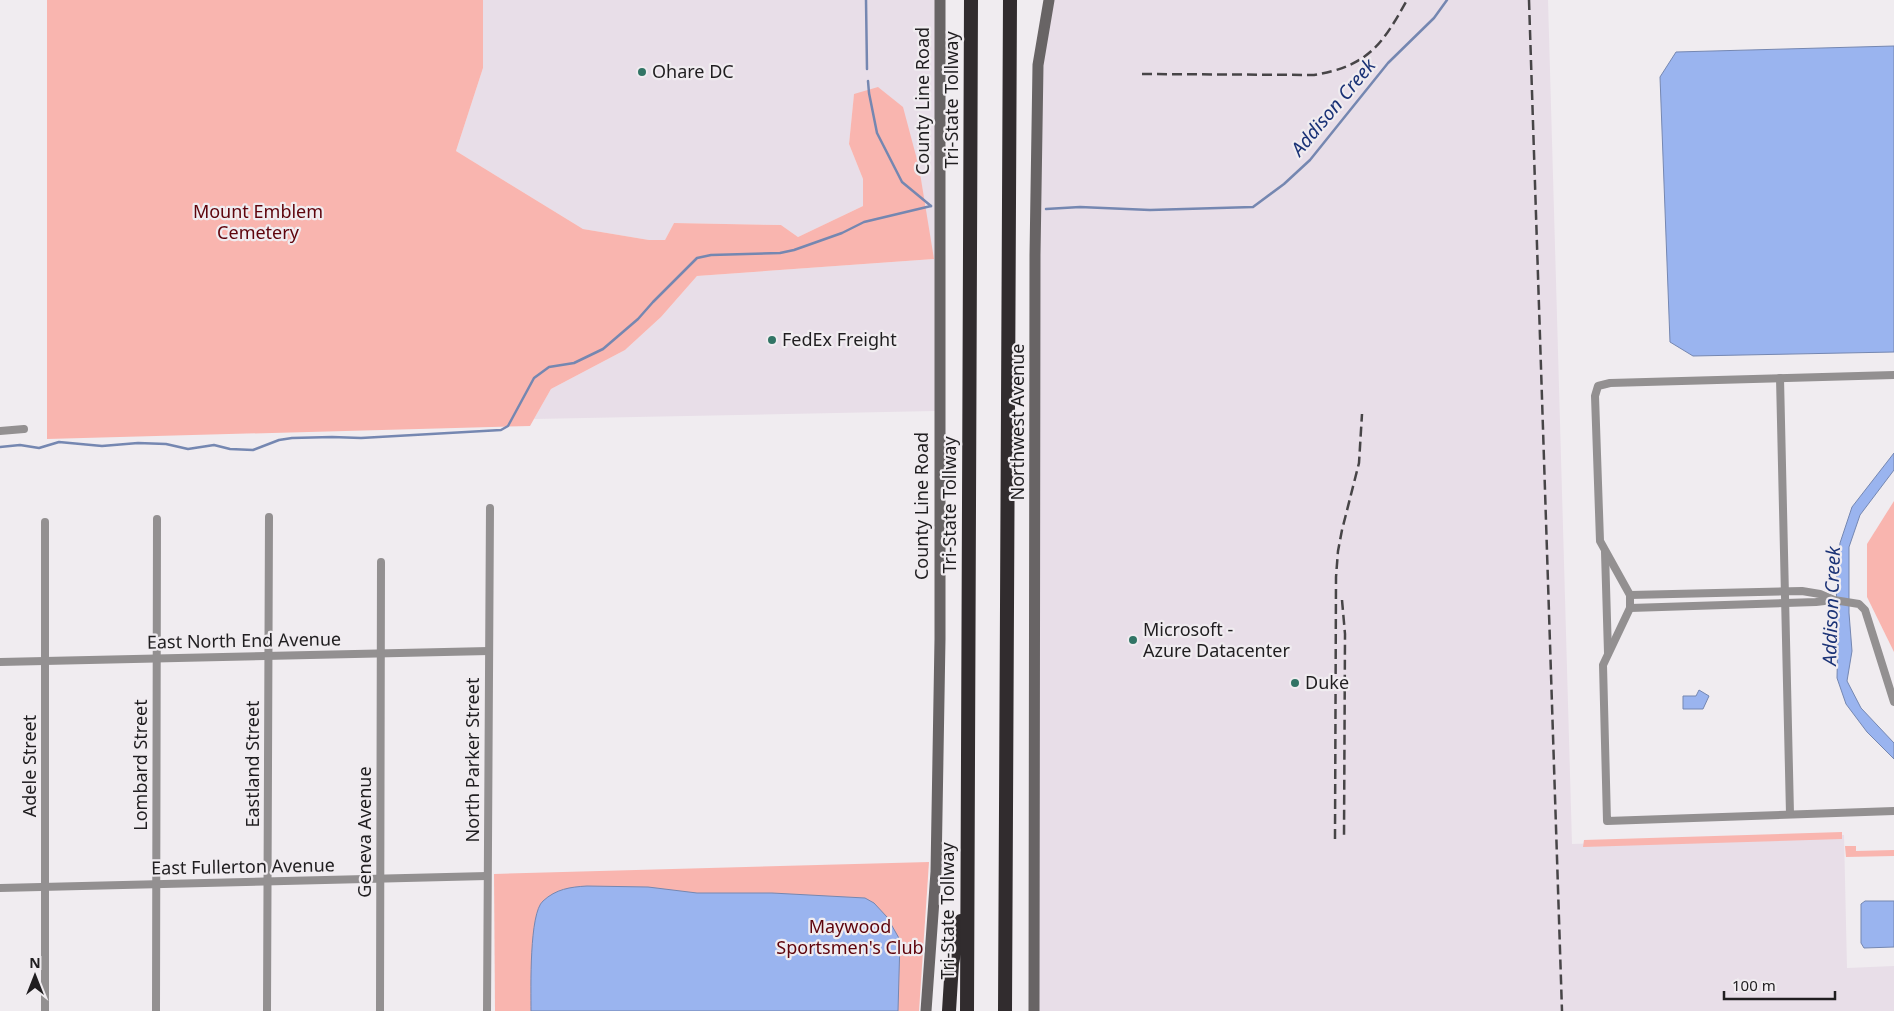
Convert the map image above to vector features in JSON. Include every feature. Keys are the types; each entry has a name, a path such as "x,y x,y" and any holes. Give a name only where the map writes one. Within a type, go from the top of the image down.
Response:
{"highway":[{"name":"Tri-State Tollway","path":"967,1011 971,0"},
{"path":"1005,1011 1010,0"},
{"path":"949,1011 952,963 966,899"}],"street":[{"name":"County Line Road","path":"926,1011 936,872 938,746 940,0"},
{"name":"Northwest Avenue","path":"1034,1011 1034,255 1038,65 1049,0"},
{"path":"1894,375 1610,383 1598,386 1595,396 1600,541 1630,595 1630,608 1603,665 1608,821 1894,812"},
{"path":"1780,378 1790,814"},
{"path":"0,431 24,430"},
{"name":"North Parker Street","path":"487,1011 490,508"},
{"name":"Eastland Street","path":"267,1011 269,517"},
{"name":"Lombard Street","path":"156,1011 157,519"},
{"name":"Adele Street","path":"44,1011 45,522"},
{"path":"1604,550 1608,654"},
{"name":"Geneva Avenue","path":"380,1011 381,562"},
{"path":"1630,595 1786,591 1820,594 1834,600"},
{"path":"1630,608 1786,604 1834,600 1860,604 1865,610 1894,702"},
{"name":"East North End Avenue","path":"0,662 489,651"},
{"name":"East Fullerton Avenue","path":"0,888 487,876"}],"shaded area":[{"path":"483,0 937,0 935,411 534,419 551,389 625,350 661,317 697,276 934,259 878,88 854,95 849,144 863,179 863,206 798,237 781,225 674,223 665,240 649,240 583,229 456,151 483,68"},
{"path":"1049,0 1548,0 1572,844 1844,835 1847,968 1894,966 1894,1011 1034,1011 1038,65"}],"green space":[{"name":"Mount Emblem Cemetery","path":"47,0 483,0 483,68 456,151 583,229 649,240 665,240 674,223 781,225 798,237 863,206 863,179 849,144 854,94 878,87 903,107 919,167 934,259 697,276 661,317 625,350 551,389 530,426 47,439"},
{"path":"1894,501 1894,652 1867,597 1867,544"},
{"path":"1842,832 1842,839 1583,847 1584,840"},
{"path":"1845,846 1856,846 1856,851 1894,850 1894,856 1846,857"},
{"name":"Maywood Sportsmen's Club","path":"929,862 919,1011 495,1011 494,874"}],"water":[{"path":"1894,46 1894,352 1693,356 1670,342 1660,77 1676,52"},
{"path":"1894,453 1894,470 1860,515 1849,547 1849,613 1852,651 1847,681 1861,708 1894,743 1894,759 1867,732 1846,704 1837,678 1836,584 1840,543 1852,507"},
{"path":"1699,690 1709,696 1703,709 1683,709 1683,696 1696,696"},
{"name":"Maywood Sportsmen's Club","path":"587,886 648,887 697,893 772,893 865,898 874,903 887,917 900,940 898,1011 531,1011 533,935 538,908 543,901 558,891"},
{"path":"1865,901 1894,901 1894,947 1864,948 1861,943 1861,904"}],"waterway":[{"name":"Addison Creek","path":"866,0 867,69"},
{"name":"Addison Creek","path":"1046,209 1080,207 1150,210 1253,207 1284,184 1310,160 1388,63 1434,18 1447,0"},
{"name":"Addison Creek","path":"868,81 877,133 902,182 931,206"},
{"path":"0,447 20,445 39,448 59,442 102,446 138,443 166,444 188,449 214,445 230,449 253,450 279,440 292,438 361,438 501,430 508,426 534,378 549,367 574,363 603,349 638,319 697,258 711,255 780,253 794,250 842,233 864,222 931,206"}],"railway":[{"path":"1142,74 1314,75 1332,71 1348,66 1371,51 1390,29 1407,0"},
{"path":"1529,0 1562,1011"},
{"path":"1335,839 1336,577 1342,530 1359,463 1362,414"},
{"path":"1342,600 1345,634 1344,839"}],"place":[{"name":"Ohare DC","path":"642,72"},
{"name":"FedEx Freight","path":"772,340"},
{"name":"Microsoft - Azure Datacenter","path":"1133,640"},
{"name":"Duke","path":"1295,683"}]}
